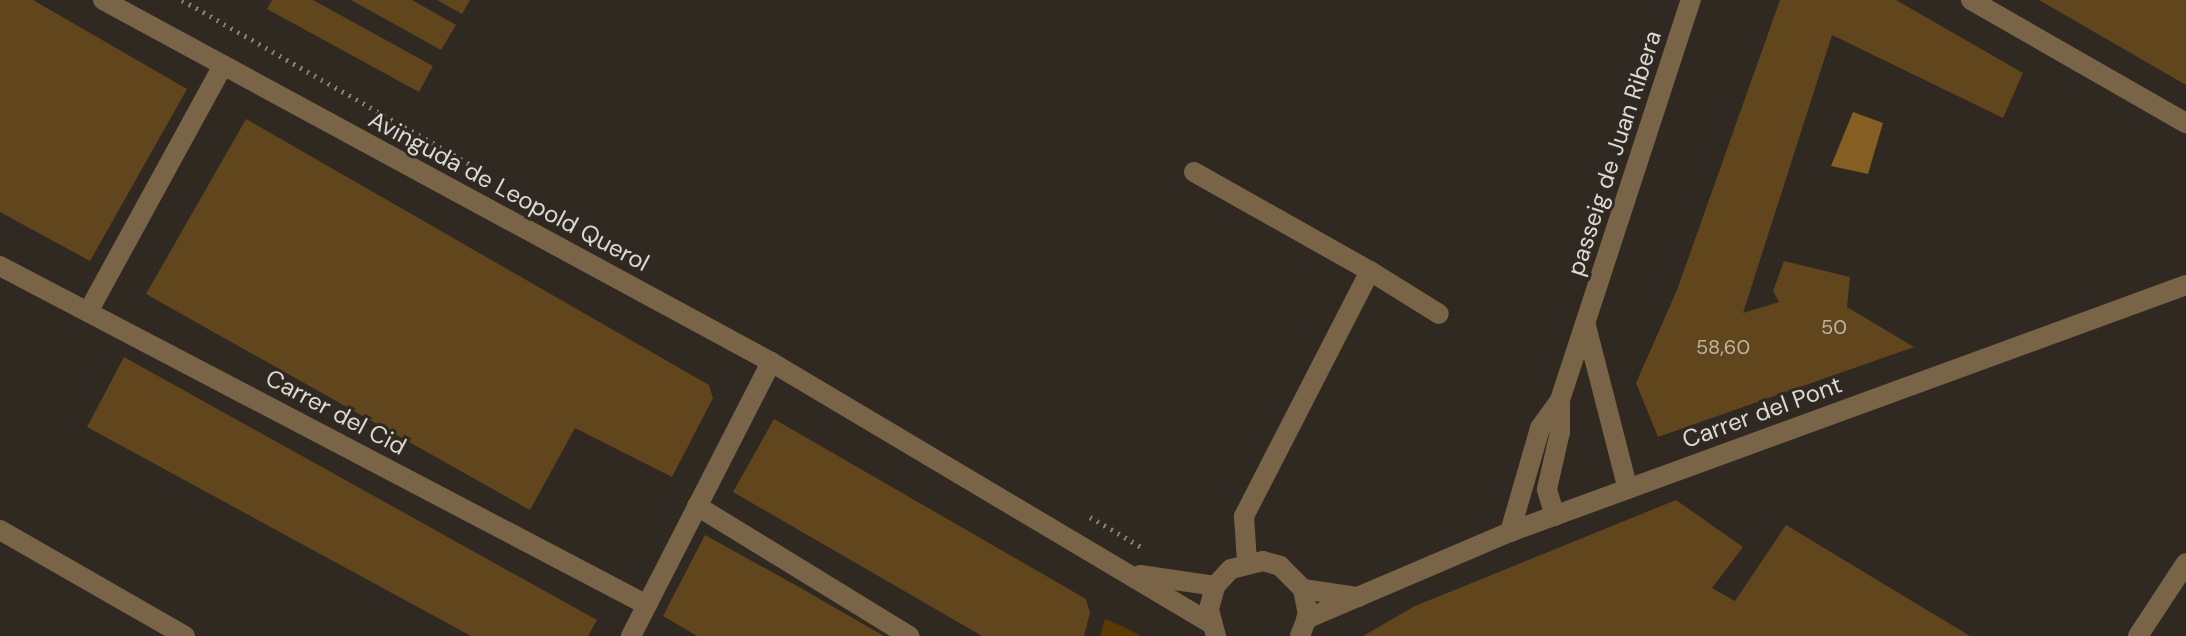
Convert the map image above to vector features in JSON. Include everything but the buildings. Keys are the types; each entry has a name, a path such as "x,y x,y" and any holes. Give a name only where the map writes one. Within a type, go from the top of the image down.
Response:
{"street":[{"name":"Avinguda de Leopold Querol","path":"103,0 771,362 1128,573 1211,631"},
{"name":"passeig de Juan Ribera","path":"1510,532 1540,428 1560,400 1691,0"},
{"path":"1971,0 2186,123"},
{"path":"88,312 223,65"},
{"path":"1194,172 1370,271 1439,314"},
{"name":"Carrer del Cid","path":"0,266 647,605"},
{"path":"1247,562 1244,516 1370,271"},
{"name":"Carrer del Pont","path":"1306,629 1359,597 1510,532 2186,285"},
{"name":"passeig de Juan Ribera","path":"1586,322 1596,379 1628,489"},
{"path":"631,636 771,362"},
{"name":"passeig de Juan Ribera","path":"1555,516 1547,489 1560,432 1560,400"},
{"path":"697,506 909,636"},
{"path":"0,530 185,636"},
{"path":"1211,631 1215,586 1231,569 1247,562 1280,566 1303,589 1359,597"},
{"path":"2138,636 2186,563"},
{"name":"Avinguda de Leopold Querol","path":"1128,573 1215,586"},
{"path":"1303,589 1306,629"}],"shaded area":[{"path":"1853,112 1883,123 1868,174 1831,166"},
{"path":"1105,619 1124,627 1141,636 1100,636"}]}
